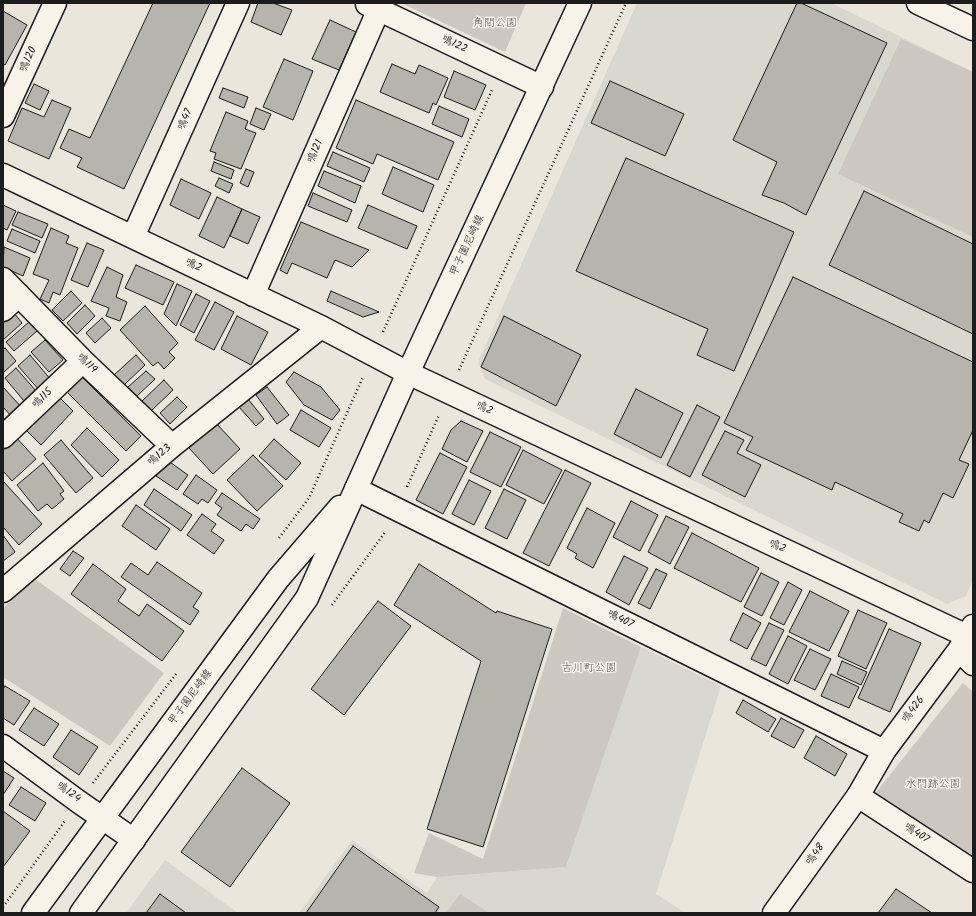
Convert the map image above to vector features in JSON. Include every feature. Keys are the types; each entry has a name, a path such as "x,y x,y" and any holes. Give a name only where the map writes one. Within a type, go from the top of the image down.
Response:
{"street":[{"name":"鳴120","path":"3,116 55,3"},
{"name":"鳴47","path":"133,237 238,3"},
{"name":"甲子園尼崎線","path":"81,913 308,598 408,373 580,3"},
{"path":"918,3 973,28"},
{"name":"鳴122","path":"372,6 542,87"},
{"name":"鳴121","path":"253,294 372,6"},
{"name":"鳴2","path":"3,175 321,327 408,373 968,644"},
{"name":"鳴119","path":"3,280 83,361 172,446"},
{"path":"3,310 19,295"},
{"name":"鳴123","path":"3,591 172,446 321,327"},
{"name":"鳴115","path":"3,437 83,361"},
{"name":"甲子園尼崎線","path":"33,913 278,579 356,489"},
{"name":"鳴407","path":"356,489 884,751"},
{"name":"鳴426","path":"858,796 884,751 968,644"},
{"name":"鳴124","path":"3,746 134,840"},
{"name":"鳴407","path":"858,796 973,871"},
{"name":"鳴48","path":"774,913 858,796"}],"path":[{"path":"276,542 309,498 502,68"},
{"path":"3,907 79,802 180,669"}],"shaded area":[{"path":"637,3 831,3 973,72 973,579 966,596 947,604 485,379 478,362"},
{"path":"641,647 721,686 656,894 686,913 299,913 352,840 427,893 437,877 566,867"},
{"path":"165,860 238,913 126,913"}],"green space":[{"name":"角間公園","path":"401,3 526,3 505,52"},
{"path":"901,39 973,72 973,237 838,174"},
{"path":"35,579 164,673 110,746 3,677 3,608"},
{"name":"古川町公園","path":"563,608 641,647 566,867 437,877 414,873 429,833 483,859"},
{"name":"水門跡公園","path":"963,683 973,692 973,856 873,796"},
{"path":"460,894 489,913 446,913"}],"building":[{"path":"153,3 210,3 124,189 77,167 82,158 60,148 69,129 90,138"},
{"path":"258,3 273,3 292,10 281,35 251,22"},
{"path":"797,3 801,3 887,43 806,215 784,203 762,195 777,162 733,140"},
{"path":"3,11 27,25 5,65 3,64"},
{"path":"330,20 356,32 339,70 312,59"},
{"path":"284,59 313,71 293,120 263,107"},
{"path":"392,64 415,74 419,65 448,78 436,105 433,103 429,113 380,92"},
{"path":"454,71 486,85 475,110 444,97"},
{"path":"610,81 684,114 665,156 591,123"},
{"path":"34,84 49,91 40,110 25,103"},
{"path":"223,88 248,97 244,108 219,98"},
{"path":"52,100 71,108 49,159 8,141 22,108 44,117"},
{"path":"356,100 454,142 438,180 377,154 373,164 336,148"},
{"path":"439,106 469,119 462,137 432,124"},
{"path":"256,108 271,114 264,130 250,124"},
{"path":"226,112 248,121 245,129 256,133 241,169 214,159 216,153 210,151"},
{"path":"333,152 370,168 364,182 327,166"},
{"path":"626,158 794,232 734,371 697,355 708,329 576,271"},
{"path":"214,162 234,170 231,179 211,171"},
{"path":"393,167 434,185 423,212 382,194"},
{"path":"246,169 254,172 248,187 240,183"},
{"path":"324,171 361,186 355,203 318,186"},
{"path":"219,178 233,184 229,193 215,186"},
{"path":"181,179 211,193 199,219 170,205"},
{"path":"864,191 973,244 973,334 829,265"},
{"path":"313,193 352,210 347,222 308,206"},
{"path":"217,197 242,209 224,248 199,236"},
{"path":"3,205 16,211 7,230 3,228"},
{"path":"368,205 417,226 407,249 358,228"},
{"path":"242,209 260,217 248,244 230,236"},
{"path":"18,212 48,224 42,238 12,225"},
{"path":"301,222 369,250 352,267 335,260 327,278 292,263 287,274 280,270"},
{"path":"51,228 69,236 66,243 78,248 60,295 53,292 49,303 40,299 49,280 33,274"},
{"path":"12,229 40,241 35,253 7,241"},
{"path":"87,243 104,250 88,287 71,280"},
{"path":"4,247 30,258 23,276 3,267"},
{"path":"136,265 174,282 163,305 125,288"},
{"path":"107,267 123,275 116,297 127,302 120,321 106,316 109,308 91,301"},
{"path":"793,277 973,362 973,430 959,460 969,464 953,498 943,493 929,523 924,520 919,531 899,522 903,514 835,482 832,490 746,450 753,437 724,423"},
{"path":"177,284 192,291 176,326 164,314"},
{"path":"71,291 82,303 63,321 52,310"},
{"path":"331,291 379,312 363,317 327,301"},
{"path":"196,294 210,301 194,333 180,325"},
{"path":"215,302 234,312 214,350 195,340"},
{"path":"85,305 95,316 77,334 67,323"},
{"path":"145,306 178,343 169,352 175,358 164,369 158,362 153,366 120,330"},
{"path":"14,313 22,323 3,340 3,323"},
{"path":"237,316 268,332 251,365 221,349"},
{"path":"504,316 581,355 556,406 481,367"},
{"path":"102,318 111,328 95,343 86,333"},
{"path":"29,322 37,331 14,351 6,342"},
{"path":"45,340 63,360 49,372 31,352"},
{"path":"5,348 16,361 3,373 3,350"},
{"path":"30,355 52,381 40,391 18,366"},
{"path":"136,355 145,365 124,385 114,375"},
{"path":"16,368 36,391 24,401 5,378"},
{"path":"146,371 155,379 137,396 128,387"},
{"path":"294,372 321,387 340,410 332,420 304,405 286,382"},
{"path":"79,374 141,436 126,451 64,389"},
{"path":"164,380 173,390 151,411 142,401"},
{"path":"3,387 23,409 13,418 3,407"},
{"path":"267,387 289,415 277,424 256,395"},
{"path":"636,389 683,413 661,458 614,434"},
{"path":"57,395 73,411 41,445 24,428"},
{"path":"177,397 187,407 170,424 160,413"},
{"path":"248,399 264,419 256,426 239,407"},
{"path":"697,405 720,417 690,477 667,465"},
{"path":"301,410 331,428 319,447 290,430"},
{"path":"461,421 483,431 467,462 442,449 451,430"},
{"path":"216,423 240,449 213,474 189,448"},
{"path":"87,428 119,460 102,477 71,445"},
{"path":"725,431 744,440 737,453 761,465 745,497 702,475"},
{"path":"490,432 521,447 501,487 470,472"},
{"path":"13,434 36,459 12,481 3,471 3,443"},
{"path":"274,439 301,463 286,480 259,456"},
{"path":"61,440 93,478 76,493 44,455"},
{"path":"523,450 562,470 544,504 506,485"},
{"path":"440,453 467,467 443,514 416,500"},
{"path":"253,455 283,486 257,511 227,480"},
{"path":"167,460 188,475 177,490 156,476"},
{"path":"43,463 64,491 60,494 64,499 52,509 47,504 38,511 17,485"},
{"path":"565,470 591,483 549,566 523,553"},
{"path":"196,475 217,490 208,503 202,499 198,504 183,494"},
{"path":"469,480 491,491 474,525 452,514"},
{"path":"3,481 42,524 19,545 3,527"},
{"path":"154,489 192,515 181,531 144,505"},
{"path":"504,489 526,500 507,539 485,528"},
{"path":"222,493 260,519 253,529 246,524 241,531 217,515 222,508 215,503"},
{"path":"631,501 658,515 640,551 613,537"},
{"path":"136,505 170,529 156,550 122,526"},
{"path":"587,508 615,523 593,568 575,558 577,554 567,548"},
{"path":"202,514 216,524 211,531 224,540 214,554 187,535"},
{"path":"666,516 689,527 670,564 648,552"},
{"path":"692,533 759,568 741,602 674,568"},
{"path":"3,535 15,552 3,561"},
{"path":"73,551 84,558 70,576 60,569"},
{"path":"624,556 648,568 629,605 606,592"},
{"path":"157,562 202,593 193,607 199,611 190,625 121,577 131,563 148,575"},
{"path":"93,564 126,589 118,601 139,616 147,604 184,631 162,661 71,594"},
{"path":"419,564 496,613 497,611 552,629 483,847 427,829 481,661 394,605"},
{"path":"656,569 667,574 650,609 638,603"},
{"path":"761,573 779,582 762,616 744,607"},
{"path":"788,582 802,590 784,625 770,618"},
{"path":"810,591 849,611 829,651 789,632"},
{"path":"378,601 411,626 344,715 311,689"},
{"path":"858,610 887,623 866,669 838,656"},
{"path":"743,613 761,623 747,649 730,640"},
{"path":"769,623 784,630 766,666 751,659"},
{"path":"889,629 921,643 890,712 858,698"},
{"path":"788,636 807,646 788,684 769,674"},
{"path":"810,649 831,659 815,690 794,680"},
{"path":"842,661 867,672 861,685 837,674"},
{"path":"831,674 859,687 849,708 821,696"},
{"path":"5,686 30,701 14,725 3,718 3,689"},
{"path":"743,700 776,719 768,732 736,713"},
{"path":"34,708 59,724 44,746 19,730"},
{"path":"781,718 804,730 794,748 771,736"},
{"path":"71,730 98,747 79,775 53,757"},
{"path":"816,736 847,754 835,776 804,758"},
{"path":"242,768 290,803 230,887 181,852"},
{"path":"3,771 14,778 3,795"},
{"path":"21,787 46,803 35,821 9,805"},
{"path":"3,811 30,831 3,867"},
{"path":"353,846 439,907 435,913 306,913"},
{"path":"896,889 932,913 878,913"},
{"path":"160,894 186,913 146,913"}]}
